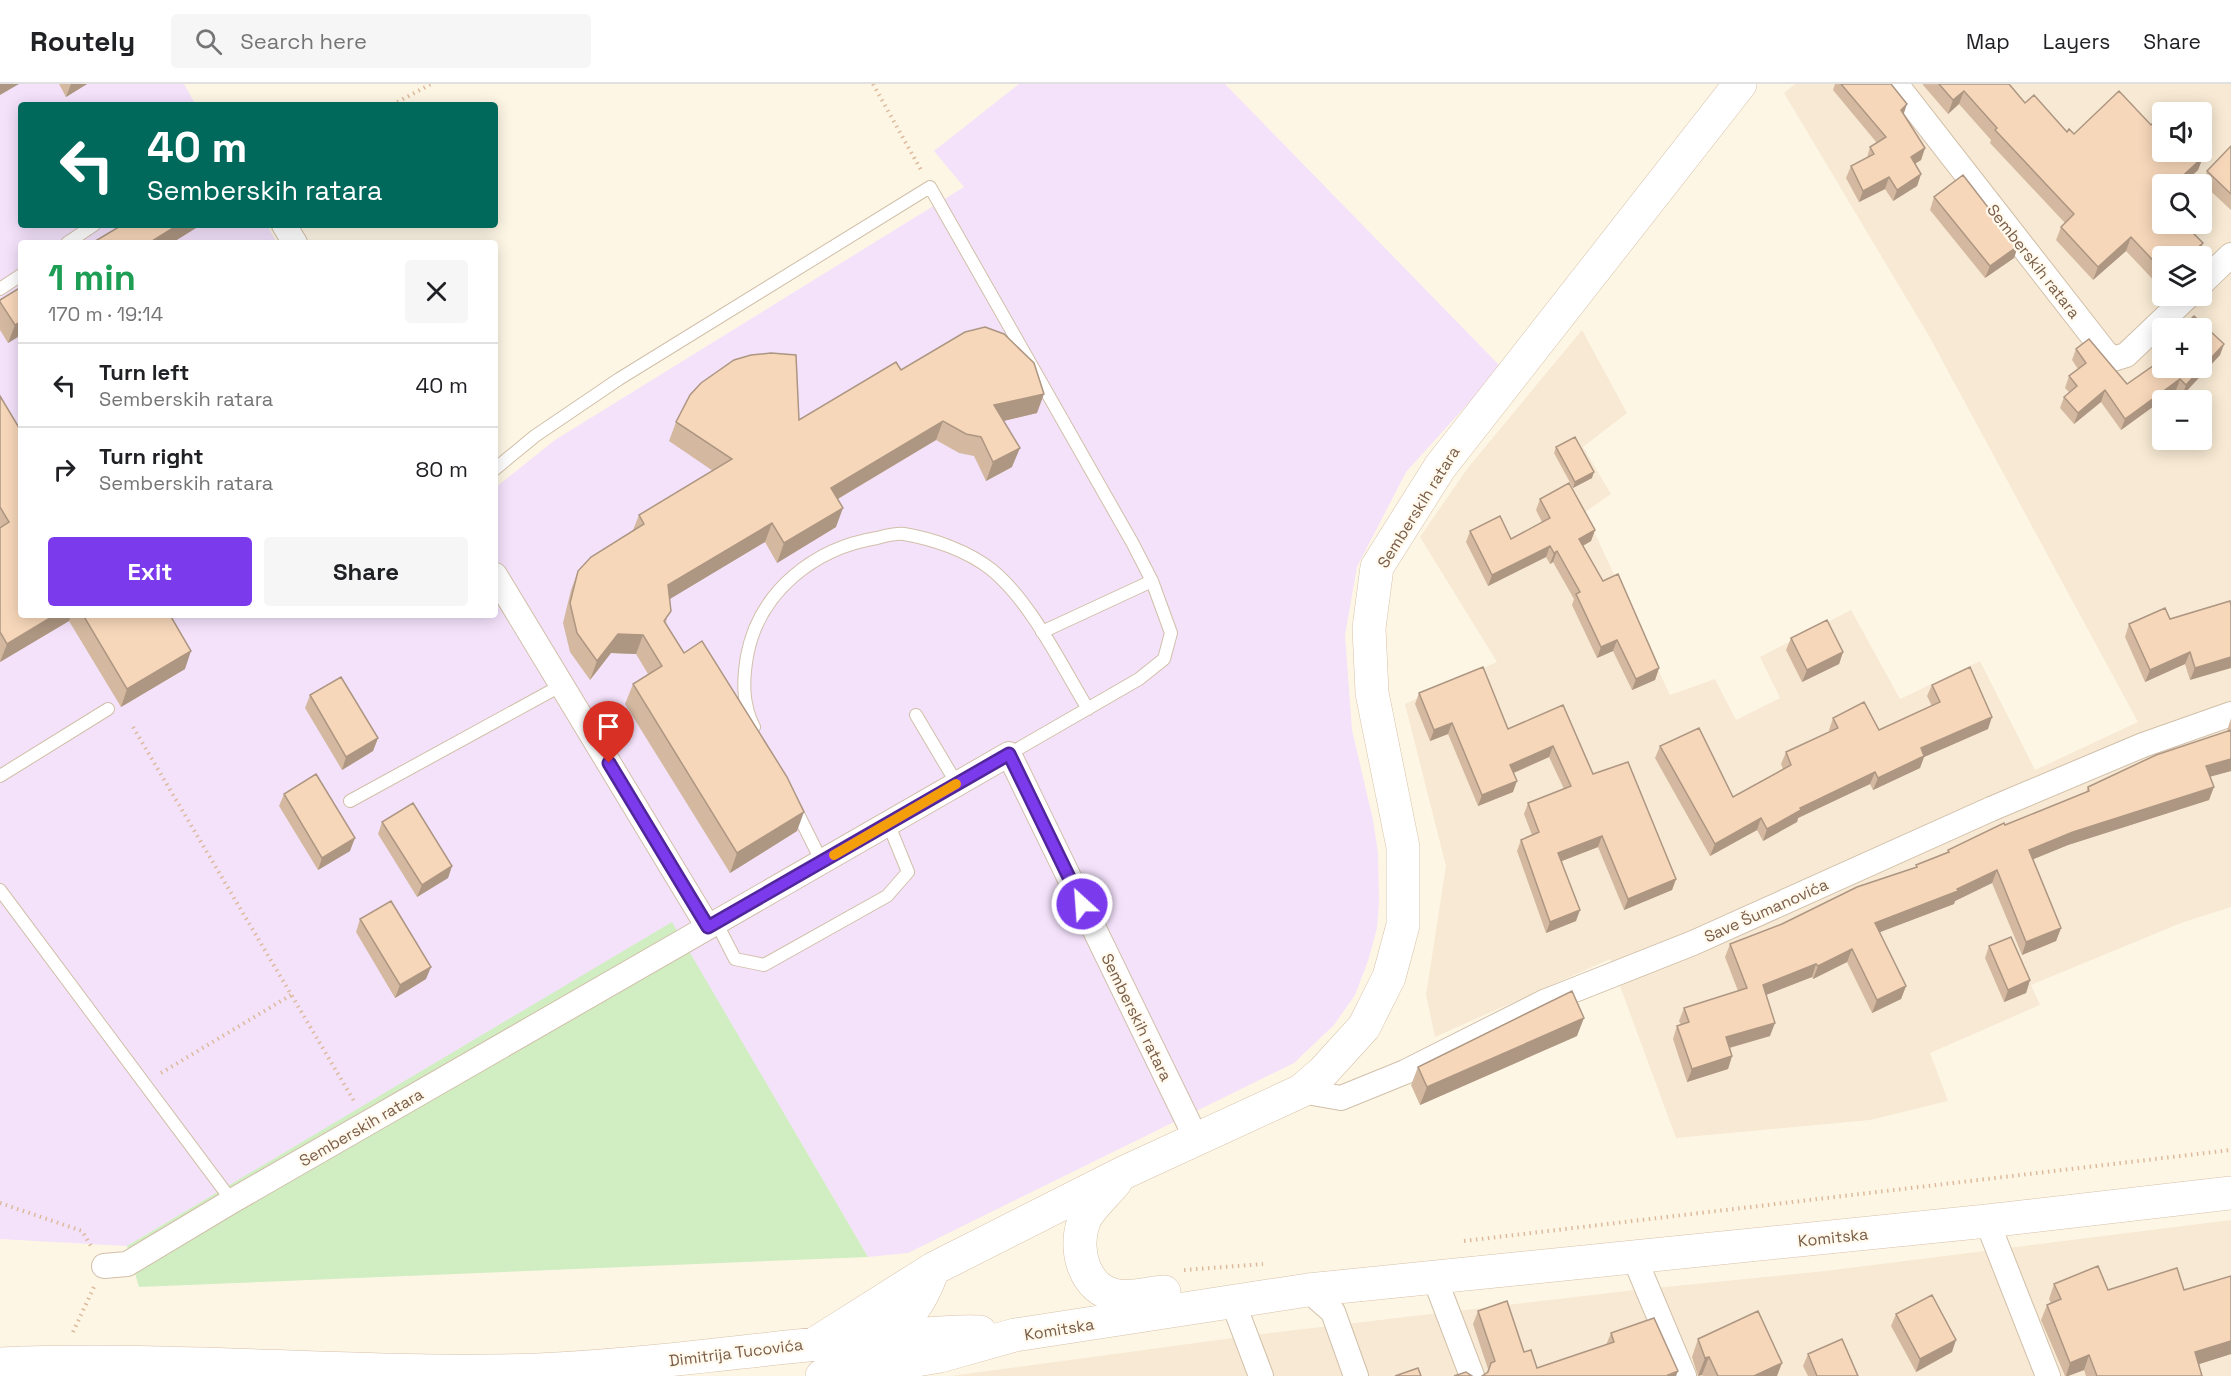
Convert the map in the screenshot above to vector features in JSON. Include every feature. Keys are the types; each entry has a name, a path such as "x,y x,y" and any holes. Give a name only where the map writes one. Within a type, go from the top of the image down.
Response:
{"main road":[{"name":"Semberskih ratara","path":"816,1342 933,1269 1123,1173 1301,1091 1323,1072 1364,1027 1389,977 1403,925 1403,847 1372,693 1369,628 1377,567 1440,467 1740,84"},
{"path":"1123,1173 1084,1221 1081,1254 1083,1270 1105,1292 1118,1296 1215,1286 1259,1285 1308,1290"},
{"name":"Komitska","path":"1015,1335 1308,1290 1435,1279 1987,1221 2231,1193"},
{"path":"820,1376 887,1360 906,1320 923,1296 933,1269"},
{"name":"Dimitrija Tucovića","path":"0,1364 60,1361 293,1373 505,1374 595,1368 816,1342 887,1360 976,1332 1015,1335"},
{"name":"Dimitrija Tucovića","path":"60,1361 109,1376"}],"street":[{"name":"Semberskih ratara","path":"1896,84 2105,352 2113,359 2126,355 2177,306"},
{"path":"2212,273 2231,255"},
{"path":"498,580 712,925"},
{"name":"Save Šumanovića","path":"1301,1091 1341,1098 1405,1072 1544,1002 1693,943 1991,809 2143,745 2231,714"},
{"name":"Semberskih ratara","path":"104,1266 128,1264 232,1201 1009,754 1197,1140"},
{"path":"1987,1221 2048,1376"},
{"path":"1634,1257 1684,1376"},
{"path":"1435,1279 1472,1376"},
{"path":"1308,1290 1333,1312 1356,1376"},
{"path":"1233,1302 1261,1376"}],"lane":[{"path":"498,466 535,436 619,379 930,187 1152,581 1171,633 1164,660 1139,679 1009,754"},
{"path":"72,240 90,228"},
{"path":"0,289 18,277"},
{"path":"757,734 747,713 744,676 750,643 765,610 783,584 811,560 858,541 902,534 951,546 992,570 1016,596 1042,633 1088,709"},
{"path":"1042,633 1152,581"},
{"path":"351,801 562,685"},
{"path":"0,776 108,709"},
{"path":"916,715 957,784"},
{"path":"790,798 822,862"},
{"path":"712,925 735,959 764,965 887,896 908,872 888,823"},
{"path":"0,890 232,1201"}],"path":[{"path":"398,102 431,84"},
{"path":"873,84 930,187"},
{"path":"133,727 368,1123"},
{"path":"144,1083 291,995"},
{"path":"1460,1241 2231,1150"},
{"path":"0,1203 82,1231 104,1266 60,1361"},
{"path":"1181,1270 1216,1265 1271,1263"}],"shaded area":[{"path":"0,84 184,84 194,102 18,102 18,228 269,228 275,240 18,240 18,618 498,618 498,486 555,440 964,187 934,151 1019,84 1225,84 1501,367 1406,472 1357,567 1345,635 1352,730 1373,820 1378,853 1377,928 1355,995 1334,1025 1294,1063 908,1253 868,1257 672,923 127,1246 0,1239"},
{"path":"1795,84 2231,84 2231,907 2181,923 2031,985 2040,1005 1930,1053 1948,1101 1870,1120 1676,1138 1610,959 1435,1037 1426,995 1446,866 1405,704 1497,662 1420,537 1467,469 1582,330 1627,413 1583,447 1611,494 1585,512 1670,695 1715,679 1736,720 1780,698 1760,657 1851,610 1900,699 1980,661 2035,770 2138,722 1929,336 1784,93"},
{"path":"2231,1220 2231,1376 951,1376 1270,1333 1635,1290 1825,1271"}],"green space":[{"path":"672,922 868,1257 139,1287 127,1246"}],"building":[{"path":"1841,84 1891,84 1907,104 1901,110 1925,148 1911,157 1921,174 1897,190 1889,177 1863,191 1851,166 1874,154 1870,147 1886,137"},
{"path":"1939,84 2009,84 2025,103 2034,95 2067,132 2069,129 2074,134 2119,91 2152,124 2152,162 2198,162 2185,174 2152,174 2152,234 2194,234 2203,243 2200,246 2152,246 2152,259 2131,237 2098,267 2061,227 2074,214 1995,130 1997,128 1964,91 1953,100"},
{"path":"2231,146 2231,194 2207,171"},
{"path":"1963,175 2018,246 1990,266 1934,197"},
{"path":"117,228 173,228 154,240 97,240"},
{"path":"18,289 18,323 15,325 0,300"},
{"path":"985,327 1004,334 1034,363 1044,394 994,405 1020,448 993,462 981,437 966,434 943,421 831,488 843,508 784,543 772,523 668,585 671,611 664,621 684,653 702,641 787,777 804,812 737,853 633,684 662,666 643,635 618,634 597,661 577,633 570,603 578,571 591,557 644,524 639,515 732,459 676,422 690,395 701,383 734,360 771,353 796,355 799,420 896,362 901,370 965,332"},
{"path":"2212,333 2224,344 2212,357"},
{"path":"2089,339 2127,384 2152,367 2152,378 2193,378 2186,385 2180,379 2165,390 2152,390 2152,399 2125,419 2105,390 2078,413 2064,397 2077,386 2069,376 2086,363 2076,349"},
{"path":"0,396 18,426 18,618 50,618 7,644 0,632 0,528 9,522 0,507"},
{"path":"1575,437 1594,472 1575,482 1556,447"},
{"path":"1569,483 1595,530 1579,539 1603,581 1618,574 1659,668 1636,679 1617,640 1601,647 1576,594 1580,592 1557,551 1554,553 1550,546 1492,575 1470,531 1500,516 1511,539 1550,518 1540,499"},
{"path":"2230,601 2231,657 2195,668 2190,652 2150,670 2129,624 2165,608 2170,619"},
{"path":"85,618 172,618 191,651 127,689"},
{"path":"1827,620 1843,652 1807,670 1791,638"},
{"path":"1483,667 1508,729 1563,705 1593,774 1628,762 1676,879 1628,899 1602,836 1558,853 1580,910 1550,922 1521,840 1539,832 1528,803 1571,786 1553,746 1510,765 1517,781 1482,795 1452,723 1434,730 1419,693"},
{"path":"1970,667 1992,717 1921,748 1924,756 1878,778 1875,772 1800,808 1801,810 1767,829 1761,818 1715,844 1660,746 1699,728 1733,797 1791,765 1786,752 1838,728 1833,718 1864,702 1879,730 1940,702 1932,685"},
{"path":"341,677 378,738 346,757 310,695"},
{"path":"2231,730 2231,759 2206,766 2214,787 2073,832 2029,850 2061,928 2026,942 1997,870 1957,889 1958,891 1875,923 1906,986 1877,1000 1852,949 1818,966 1816,964 1763,985 1775,1023 1726,1037 1732,1056 1692,1069 1677,1026 1689,1022 1684,1008 1747,988 1730,944 1782,924 1857,887 1917,867 1916,865 1949,852 1948,850 2004,823 2005,825 2089,791 2088,787 2156,755"},
{"path":"316,774 355,838 322,858 284,794"},
{"path":"413,803 452,866 422,885 382,822"},
{"path":"391,901 431,967 400,985 360,919"},
{"path":"2011,937 2030,980 2008,990 1989,946"},
{"path":"1572,991 1584,1018 1427,1087 1418,1067"},
{"path":"2098,1266 2108,1290 2177,1268 2184,1290 2231,1276 2231,1341 2195,1352 2202,1376 2097,1376 2089,1355 2070,1363 2047,1305 2061,1299 2054,1284"},
{"path":"1932,1295 1956,1340 1920,1359 1896,1314"},
{"path":"1507,1301 1524,1352 1531,1350 1537,1368 1614,1342 1611,1333 1654,1318 1678,1371 1669,1376 1482,1376 1488,1372 1491,1363 1495,1361 1478,1311"},
{"path":"1758,1311 1782,1363 1754,1376 1718,1376 1709,1357 1705,1358 1698,1339"},
{"path":"1842,1339 1858,1376 1817,1376 1808,1354"},
{"path":"1418,1368 1421,1376 1395,1376"},
{"path":"1466,1372 1472,1376 1454,1376"}],"slow traffic":[{"path":"834,855 956,784"}],"route":[{"path":"609,763 708,927 1009,754 1082,904"}]}
